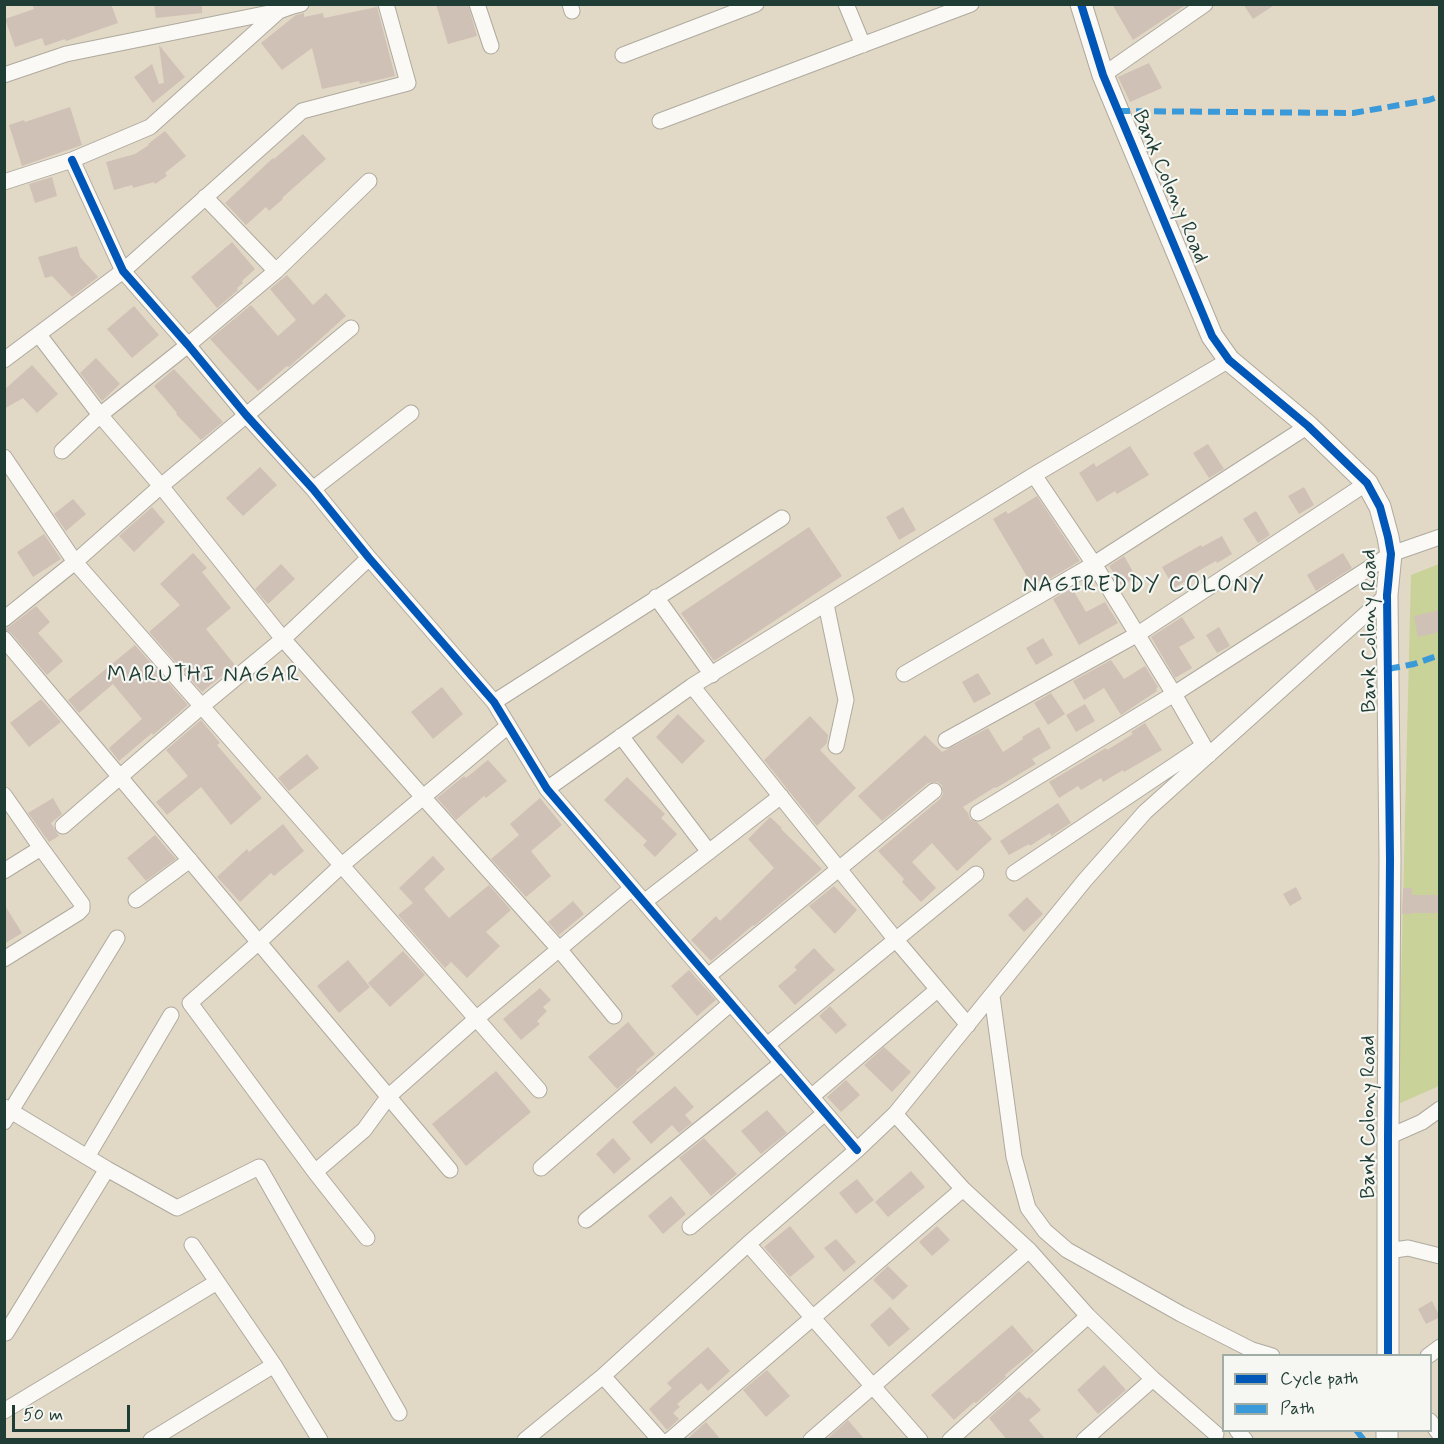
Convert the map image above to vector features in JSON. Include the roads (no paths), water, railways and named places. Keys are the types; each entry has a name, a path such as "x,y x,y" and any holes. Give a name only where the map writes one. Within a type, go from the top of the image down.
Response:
{"street":[{"path":"4,360 123,271 302,111 408,83 386,4"},
{"path":"477,4 491,46"},
{"path":"623,55 756,4"},
{"path":"846,4 863,45"},
{"path":"660,121 972,4"},
{"name":"Bank Colony Road","path":"1082,4 1103,75 1212,336 1228,360 1308,426 1368,483 1380,507 1388,537 1391,554 1387,595 1390,859 1388,1354"},
{"path":"1103,75 1205,4"},
{"path":"4,75 66,54 291,7"},
{"path":"4,182 72,160 150,127 291,7"},
{"path":"72,160 123,271 494,702 547,789 856,1150"},
{"path":"62,451 100,416 276,271 369,182"},
{"path":"205,197 276,271"},
{"path":"7,611 75,562 161,486 351,328"},
{"path":"39,335 100,416 161,486 283,639 559,949 614,1016"},
{"path":"547,789 692,687 1034,475 1228,360"},
{"path":"313,489 411,412"},
{"path":"904,674 1094,564 1308,426"},
{"path":"4,457 75,562 539,1090"},
{"path":"1034,475 1094,564 1206,750"},
{"path":"946,740 1137,634 1368,483"},
{"path":"494,702 782,518"},
{"path":"978,813 1174,694 1391,554 1440,537"},
{"path":"63,826 283,639 369,558"},
{"path":"525,1440 603,1376 896,1114 1085,880 1145,812 1206,750 1387,595"},
{"path":"656,597 712,675"},
{"path":"826,604 846,700 836,746"},
{"path":"4,639 450,1170"},
{"path":"692,687 896,940 968,1025"},
{"path":"367,1238 315,1172 190,1003 342,865 508,726"},
{"path":"621,736 709,852"},
{"path":"1014,873 1206,750"},
{"path":"708,976 934,790"},
{"path":"4,795 82,904 82,909 78,913 4,959"},
{"path":"644,902 781,796"},
{"path":"4,871 41,848"},
{"path":"136,900 190,860"},
{"path":"767,1045 976,874"},
{"path":"315,1172 364,1130 389,1096 477,1018 632,888"},
{"path":"117,938 7,1113 177,1208 259,1167 399,1413"},
{"path":"811,1097 937,990"},
{"path":"992,996 1014,1157 1028,1208 1045,1231 1067,1250 1181,1314 1252,1350 1265,1354"},
{"path":"541,1168 730,1003"},
{"path":"87,1157 171,1015"},
{"path":"586,1220 782,1063"},
{"path":"1388,1137 1422,1122 1440,1109"},
{"path":"690,1227 825,1113"},
{"path":"896,1114 963,1189 1029,1250 1088,1316 1153,1379 1217,1435"},
{"path":"6,1333 107,1169"},
{"path":"670,1440 963,1189"},
{"path":"748,1244 920,1440"},
{"path":"192,1245 274,1365 320,1440"},
{"path":"1388,1251 1408,1248 1440,1256"},
{"path":"811,1440 1029,1250"},
{"path":"4,1411 217,1282"},
{"path":"950,1440 1088,1316"},
{"path":"152,1440 274,1365"},
{"path":"603,1376 660,1440"},
{"path":"1084,1440 1153,1379"}],"district":[{"name":"NAGIREDDY COLONY","path":"1144,586"},
{"name":"MARUTHI NAGAR","path":"204,676"}]}
